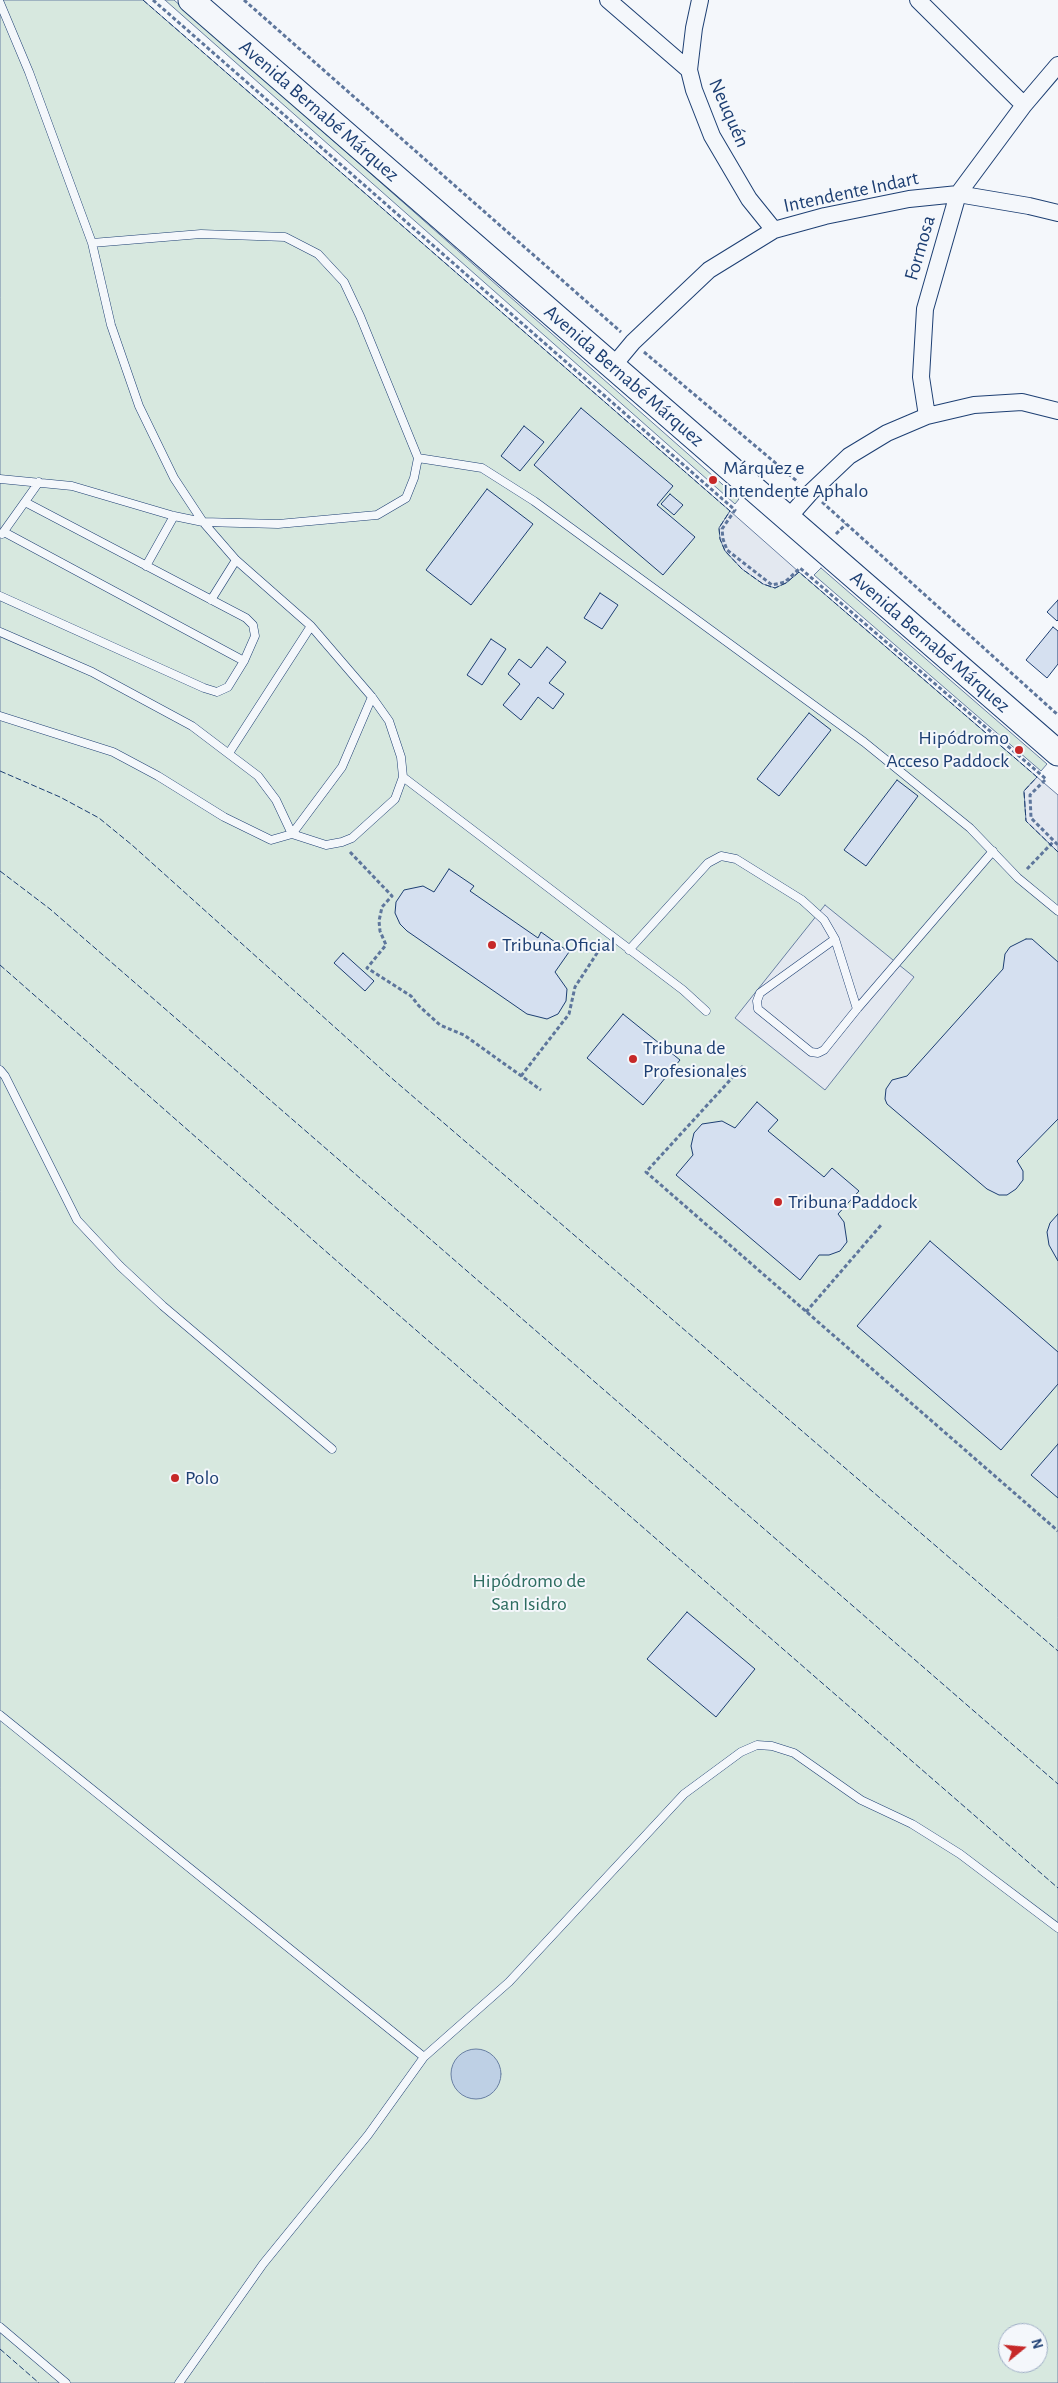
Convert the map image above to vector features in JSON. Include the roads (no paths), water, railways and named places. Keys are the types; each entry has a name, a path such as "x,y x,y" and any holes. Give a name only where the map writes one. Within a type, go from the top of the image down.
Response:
{"main road":[{"name":"Avenida Bernabé Márquez","path":"191,0 1058,753"}],"street":[{"path":"608,0 689,70"},
{"name":"Neuquén","path":"700,0 694,28 689,70 694,90 712,136 749,199 774,230"},
{"path":"918,0 1024,105"},
{"name":"Formosa","path":"927,416 921,377 925,309 958,194 1024,105 1058,65"},
{"name":"Intendente Indart","path":"613,366 633,342 709,270 774,230 825,216 909,199 958,194 1058,213"},
{"path":"788,518 811,492 849,456 887,433 927,416 974,405 1022,402 1058,411"}],"lane":[{"path":"0,4 29,72 92,243 111,325 140,406 174,478 203,522 236,560 311,626 372,696 389,721 401,757 404,778 395,799 352,838 326,845 292,834 271,840 224,817 158,776 114,752 0,716"},
{"path":"0,479 72,486 174,516 203,522 278,524 377,515 406,498 414,478 418,458 360,316 344,282 318,254 285,237 201,234 92,243"},
{"path":"418,458 482,468 534,501 864,742 945,806 993,851 1018,878 1058,911"},
{"path":"39,482 2,533 244,661"},
{"path":"0,596 204,688 217,692 228,687 244,661 255,636 253,625 246,618 25,502"},
{"path":"146,566 174,516"},
{"path":"211,600 236,560"},
{"path":"229,753 311,626"},
{"path":"0,632 92,672 192,726 258,776 276,800 292,834"},
{"path":"292,834 342,767 372,696"},
{"path":"404,778 683,990 706,1011"},
{"path":"835,940 760,993 756,1000 758,1009 811,1052 818,1053 824,1050 856,1008 993,851"},
{"path":"630,950 708,863 721,856 736,859 802,900 824,920 835,940 856,1008"},
{"path":"0,1070 77,1220 120,1266 163,1306 332,1449"},
{"path":"0,1715 424,2057"},
{"path":"179,2383 263,2264 368,2135 424,2057 509,1982 684,1794 741,1752 757,1745 772,1746 794,1753 861,1800 912,1824 960,1854 1058,1928"},
{"path":"0,2327 66,2383"}],"water":[{"path":"476,2049 486,2051 494,2056 499,2064 501,2074 499,2084 494,2092 486,2097 476,2099 466,2097 458,2092 453,2084 451,2074 453,2064 458,2056 466,2051"}],"place":[{"name":"Márquez e Intendente Aphalo","path":"713,480"},
{"name":"Hipódromo Acceso Paddock","path":"1019,750"},
{"name":"Tribuna Oficial","path":"492,945"},
{"name":"Tribuna de Profesionales","path":"633,1059"},
{"name":"Tribuna Paddock","path":"778,1202"},
{"name":"Polo","path":"175,1478"}],"park label":[{"name":"Hipódromo de San Isidro","path":"529,1592"}]}
